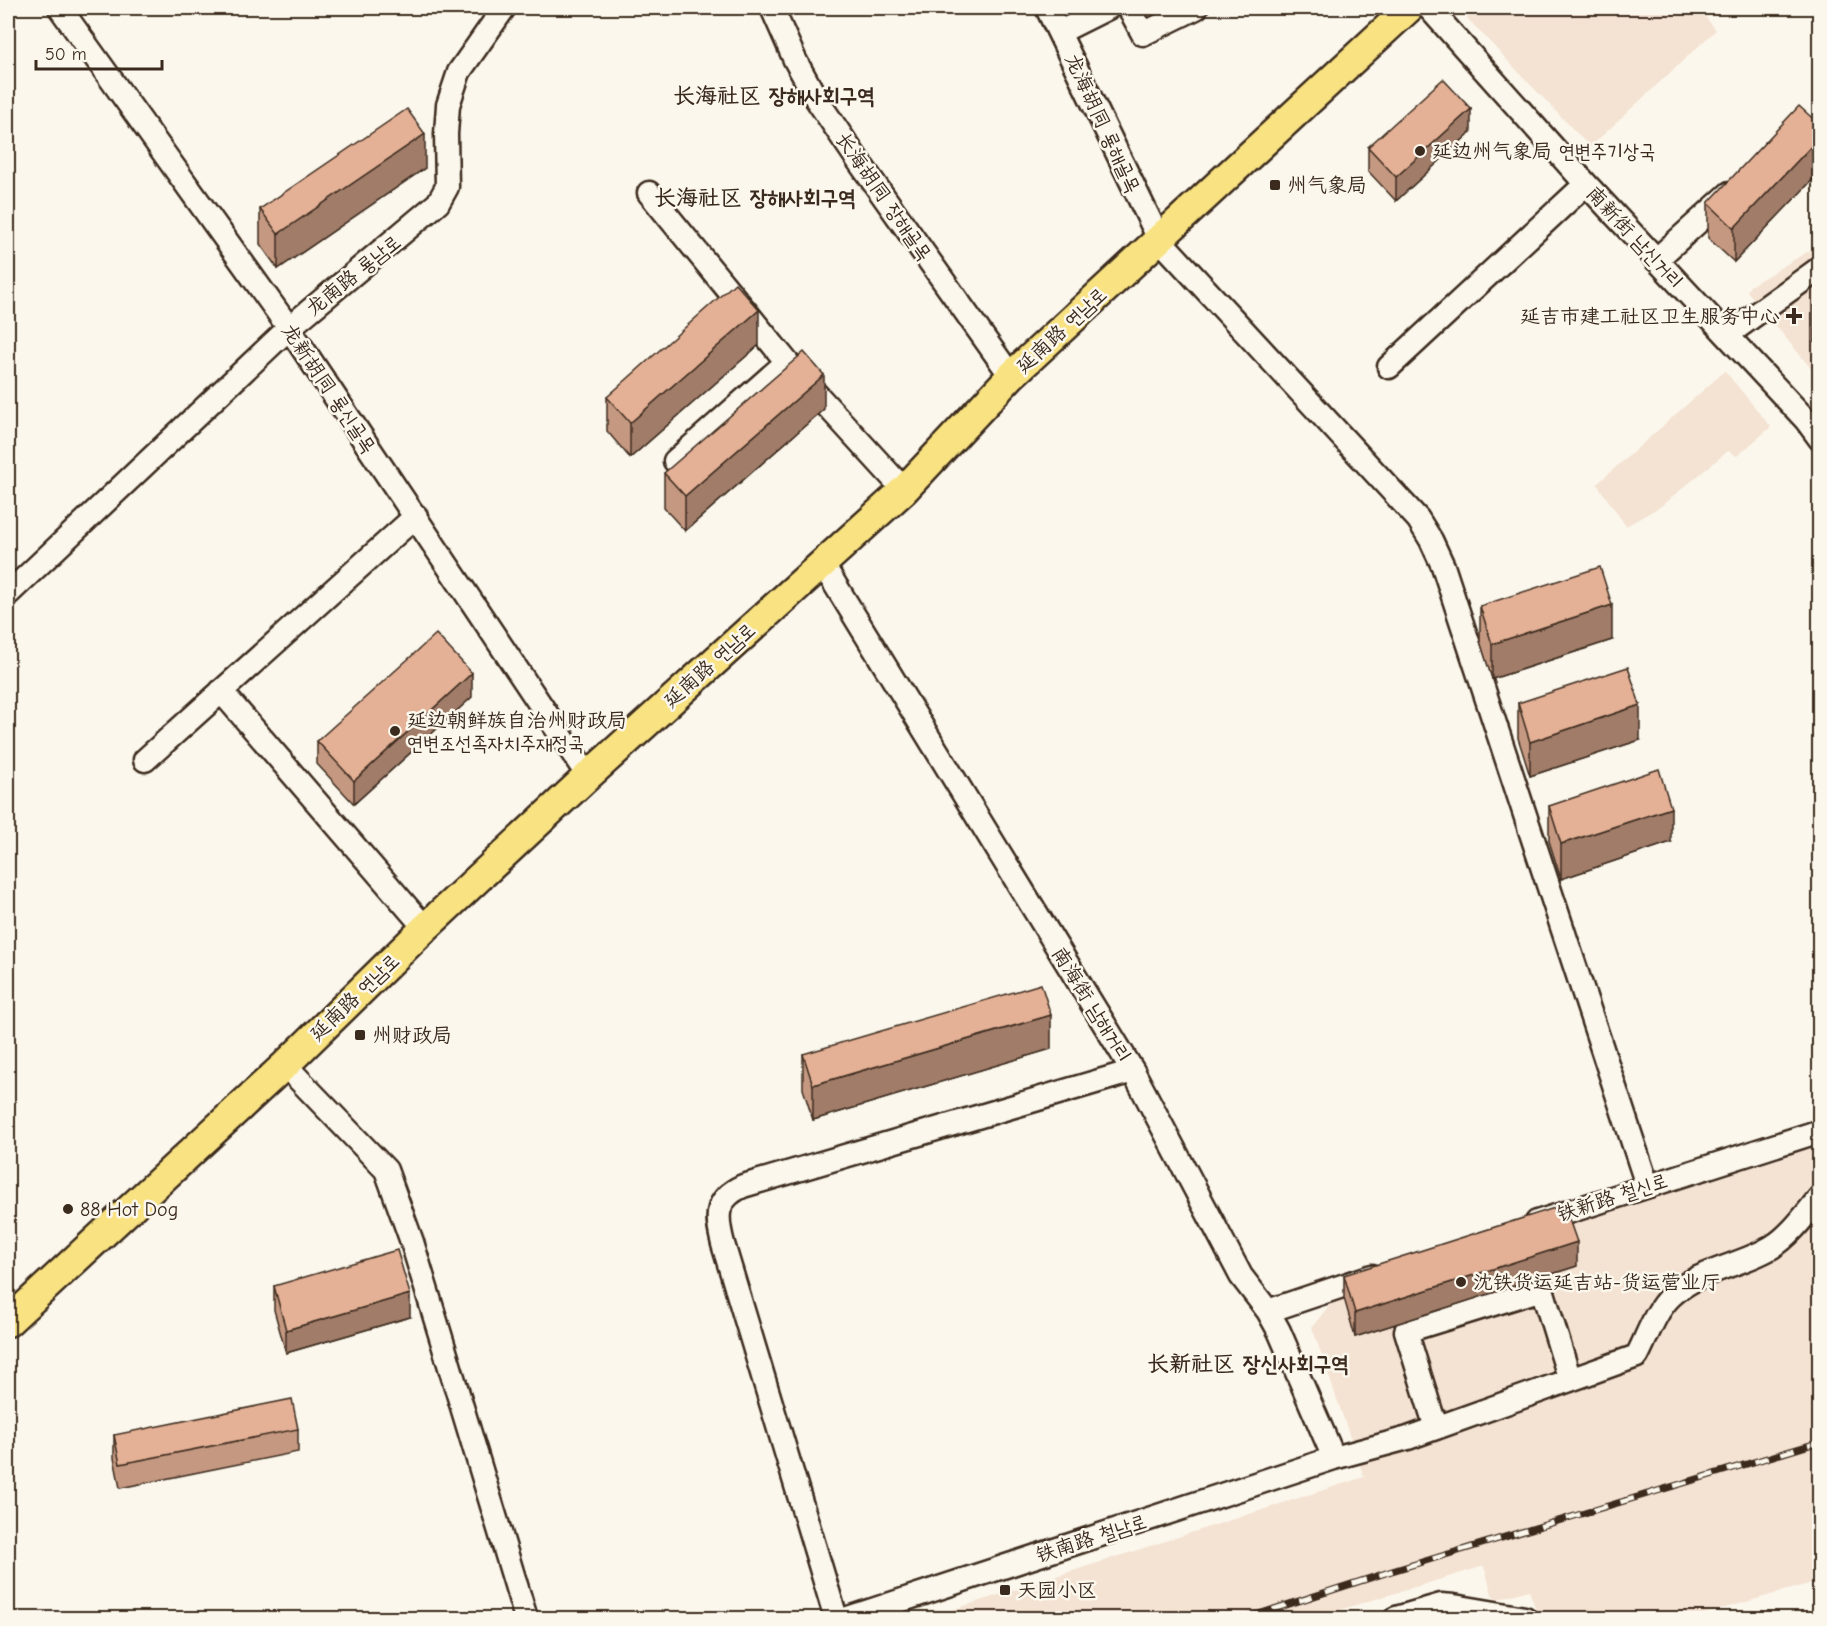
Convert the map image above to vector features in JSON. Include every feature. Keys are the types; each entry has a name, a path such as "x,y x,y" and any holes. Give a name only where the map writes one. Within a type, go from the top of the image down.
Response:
{"main road":[{"name":"延南路 연남로","path":"8,1322 285,1065 425,928 588,776 904,490 1011,376 1409,8"}],"street":[{"name":"龙新胡同 룡신골목","path":"60,8 289,328 588,776"},
{"name":"龙南路 룡남로","path":"8,594 289,328 438,203 447,188 446,134 451,94 459,72 504,8"},
{"name":"长海胡同 장해골목","path":"772,8 795,60 824,110 1011,376"},
{"name":"龙海胡同 룡해골목","path":"1047,8 1159,239 1410,510 1431,540 1443,566 1647,1185"},
{"path":"1059,32 1108,8"},
{"path":"1129,8 1143,34 1196,8"},
{"name":"南新街 남신거리","path":"1429,8 1586,184 1806,420 1820,439"},
{"path":"1656,260 1743,180"},
{"path":"1389,367 1586,184"},
{"path":"649,193 787,362 904,490"},
{"path":"1727,335 1820,268"},
{"path":"675,461 787,362"},
{"path":"145,760 416,516"},
{"name":"南海街 남해거리","path":"822,563 1133,1071 1241,1276 1268,1311 1334,1458"},
{"path":"221,691 425,928"},
{"path":"285,1065 386,1170 412,1242 526,1618"},
{"path":"836,1618 721,1236 718,1212 724,1199 732,1191 743,1186 1133,1071"},
{"name":"铁新路 철신로","path":"1513,1230 1820,1131"},
{"name":"铁南路 철남로","path":"848,1618 1334,1458 1408,1438 1637,1356 1663,1305 1673,1294 1690,1283 1772,1247 1794,1229 1820,1197"},
{"path":"1268,1311 1390,1270"},
{"path":"1436,1428 1406,1331 1542,1289 1570,1380"},
{"path":"1396,1618 1441,1605 1525,1618"}],"shaded area":[{"path":"1479,8 1698,8 1716,30 1590,147 1467,18"},
{"name":"延吉市建工社区卫生服务中心","path":"1819,245 1819,378 1747,291 1750,286"},
{"path":"1725,371 1771,427 1737,456 1728,451 1661,506 1626,526 1597,484"},
{"path":"1819,1139 1819,1581 1690,1618 1539,1618 1529,1590 1498,1599 1493,1597 1484,1566 1313,1618 927,1618 1364,1477 1312,1327 1334,1300 1788,1156 1788,1148"}],"building":[{"path":"1443,79 1471,109 1396,177 1368,147"},
{"path":"1799,106 1820,125 1820,137 1734,228 1708,203"},
{"path":"407,109 425,134 278,234 260,209"},
{"path":"735,283 759,310 630,423 607,397"},
{"path":"1820,302 1820,313 1814,306"},
{"path":"804,352 824,375 685,496 664,473"},
{"path":"1600,567 1612,605 1492,644 1480,606"},
{"name":"延边朝鲜族自治州财政局 연변조선족자치주재정국","path":"436,634 472,673 354,781 317,741"},
{"path":"1628,667 1640,705 1530,742 1518,703"},
{"path":"1659,769 1671,808 1561,844 1549,806"},
{"path":"1041,984 1051,1015 813,1085 803,1054"},
{"path":"1564,1205 1577,1242 1355,1313 1344,1275"},
{"path":"397,1250 410,1294 286,1330 274,1286"},
{"path":"292,1399 298,1429 120,1464 114,1435"}],"railway":[{"path":"1246,1618 1392,1571 1820,1442"}],"place":[{"name":"延边州气象局 연변주기상국","path":"1420,151"},
{"name":"州气象局","path":"1275,185"},
{"name":"延吉市建工社区卫生服务中心","path":"1794,316"},
{"name":"延边朝鲜族自治州财政局 연변조선족자치주재정국","path":"395,731"},
{"name":"州财政局","path":"360,1035"},
{"name":"88 Hot Dog","path":"68,1209"},
{"name":"沈铁货运延吉站-货运营业厅","path":"1461,1282"},
{"name":"天园小区","path":"1005,1590"}],"district":[{"name":"长海社区 장해사회구역","path":"774,95"},
{"name":"长海社区 장해사회구역","path":"755,197"},
{"name":"长新社区 장신사회구역","path":"1248,1363"}]}
